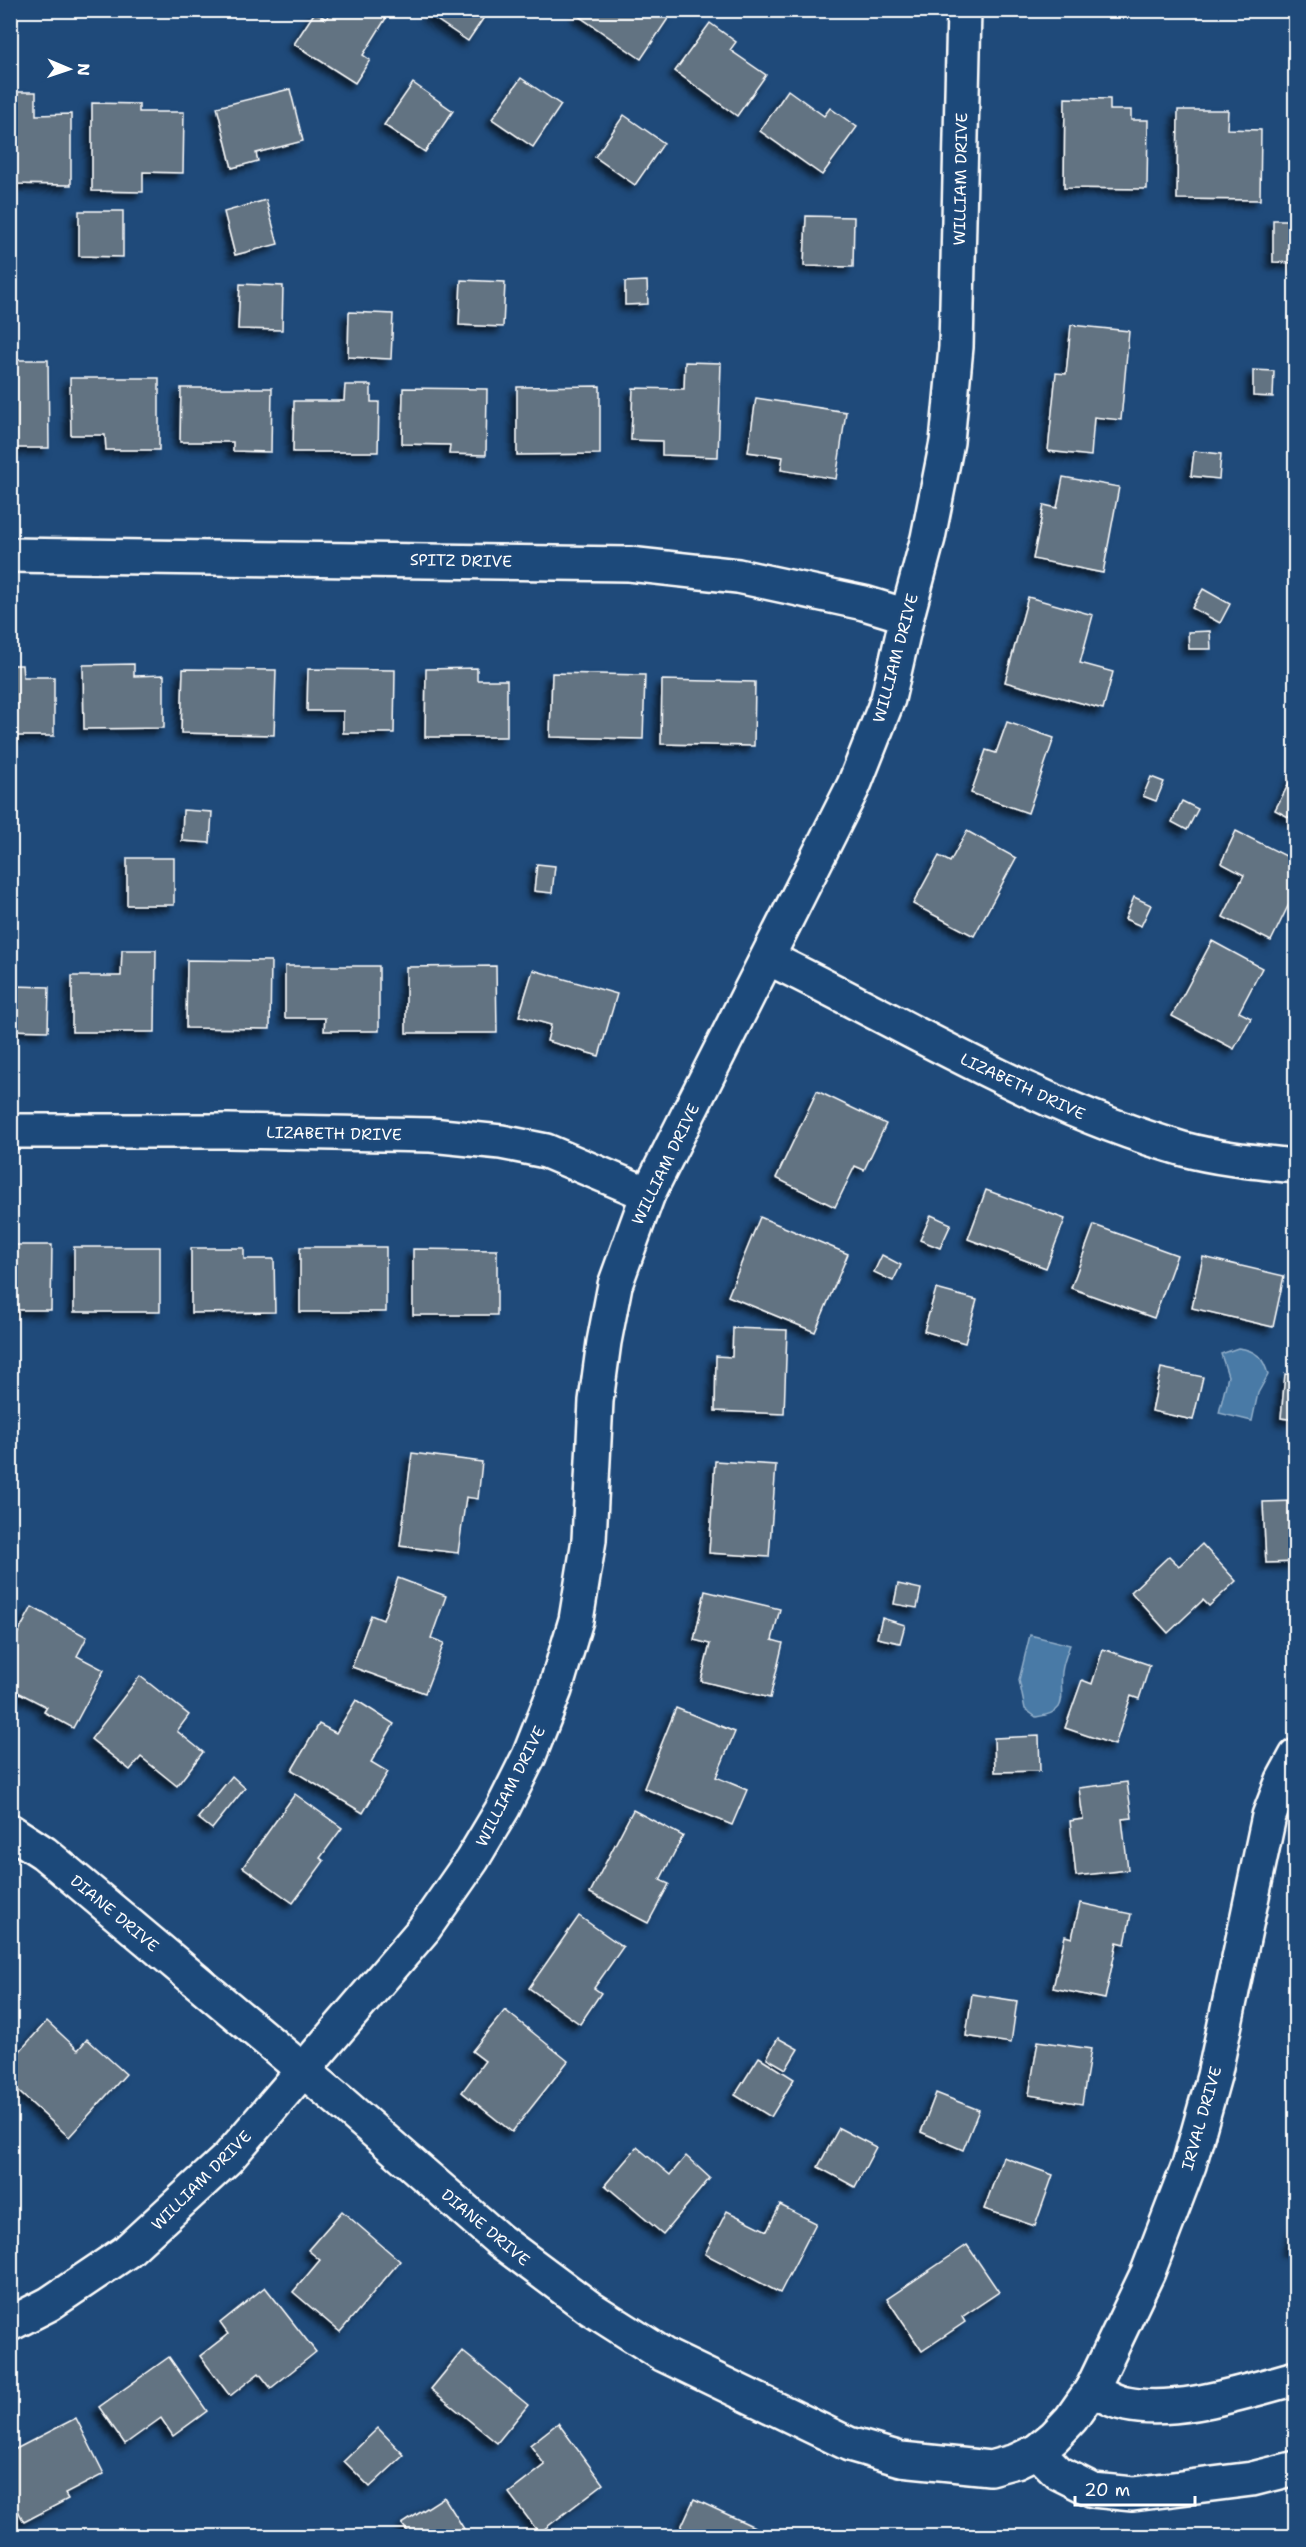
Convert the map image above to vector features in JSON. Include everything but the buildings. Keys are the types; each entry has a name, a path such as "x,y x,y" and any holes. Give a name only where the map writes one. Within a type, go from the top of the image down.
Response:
{"street":[{"name":"WILLIAM DRIVE","path":"10,2324 50,2304 126,2252 228,2158 424,1929 472,1860 503,1808 529,1756 555,1690 576,1620 589,1539 596,1401 615,1285 648,1194 854,785 888,699 928,538 948,442 956,347 964,10"},
{"name":"SPITZ DRIVE","path":"10,555 629,564 738,576 864,603 907,616"},
{"name":"LIZABETH DRIVE","path":"768,958 979,1067 1075,1111 1184,1149 1216,1156 1296,1166"},
{"name":"LIZABETH DRIVE","path":"10,1131 240,1131 454,1137 501,1142 546,1151 648,1194"},
{"name":"IRVAL DRIVE","path":"1037,2451 1071,2419 1092,2389 1148,2272 1189,2164 1214,2076 1269,1816 1283,1780 1296,1756"},
{"name":"DIANE DRIVE","path":"10,1832 44,1853 499,2240 590,2308 664,2355 849,2444 901,2459 990,2468 1037,2451"},
{"path":"1092,2389 1117,2401 1144,2407 1214,2400 1296,2378"},
{"path":"1037,2451 1059,2474 1093,2490 1133,2494 1252,2479 1296,2468"}],"water":[{"path":"1238,1348 1258,1356 1268,1375 1258,1393 1252,1421 1219,1413 1228,1376 1221,1354"},
{"path":"1030,1635 1070,1645 1063,1669 1062,1696 1059,1707 1054,1712 1036,1717 1025,1709 1019,1680"}]}
